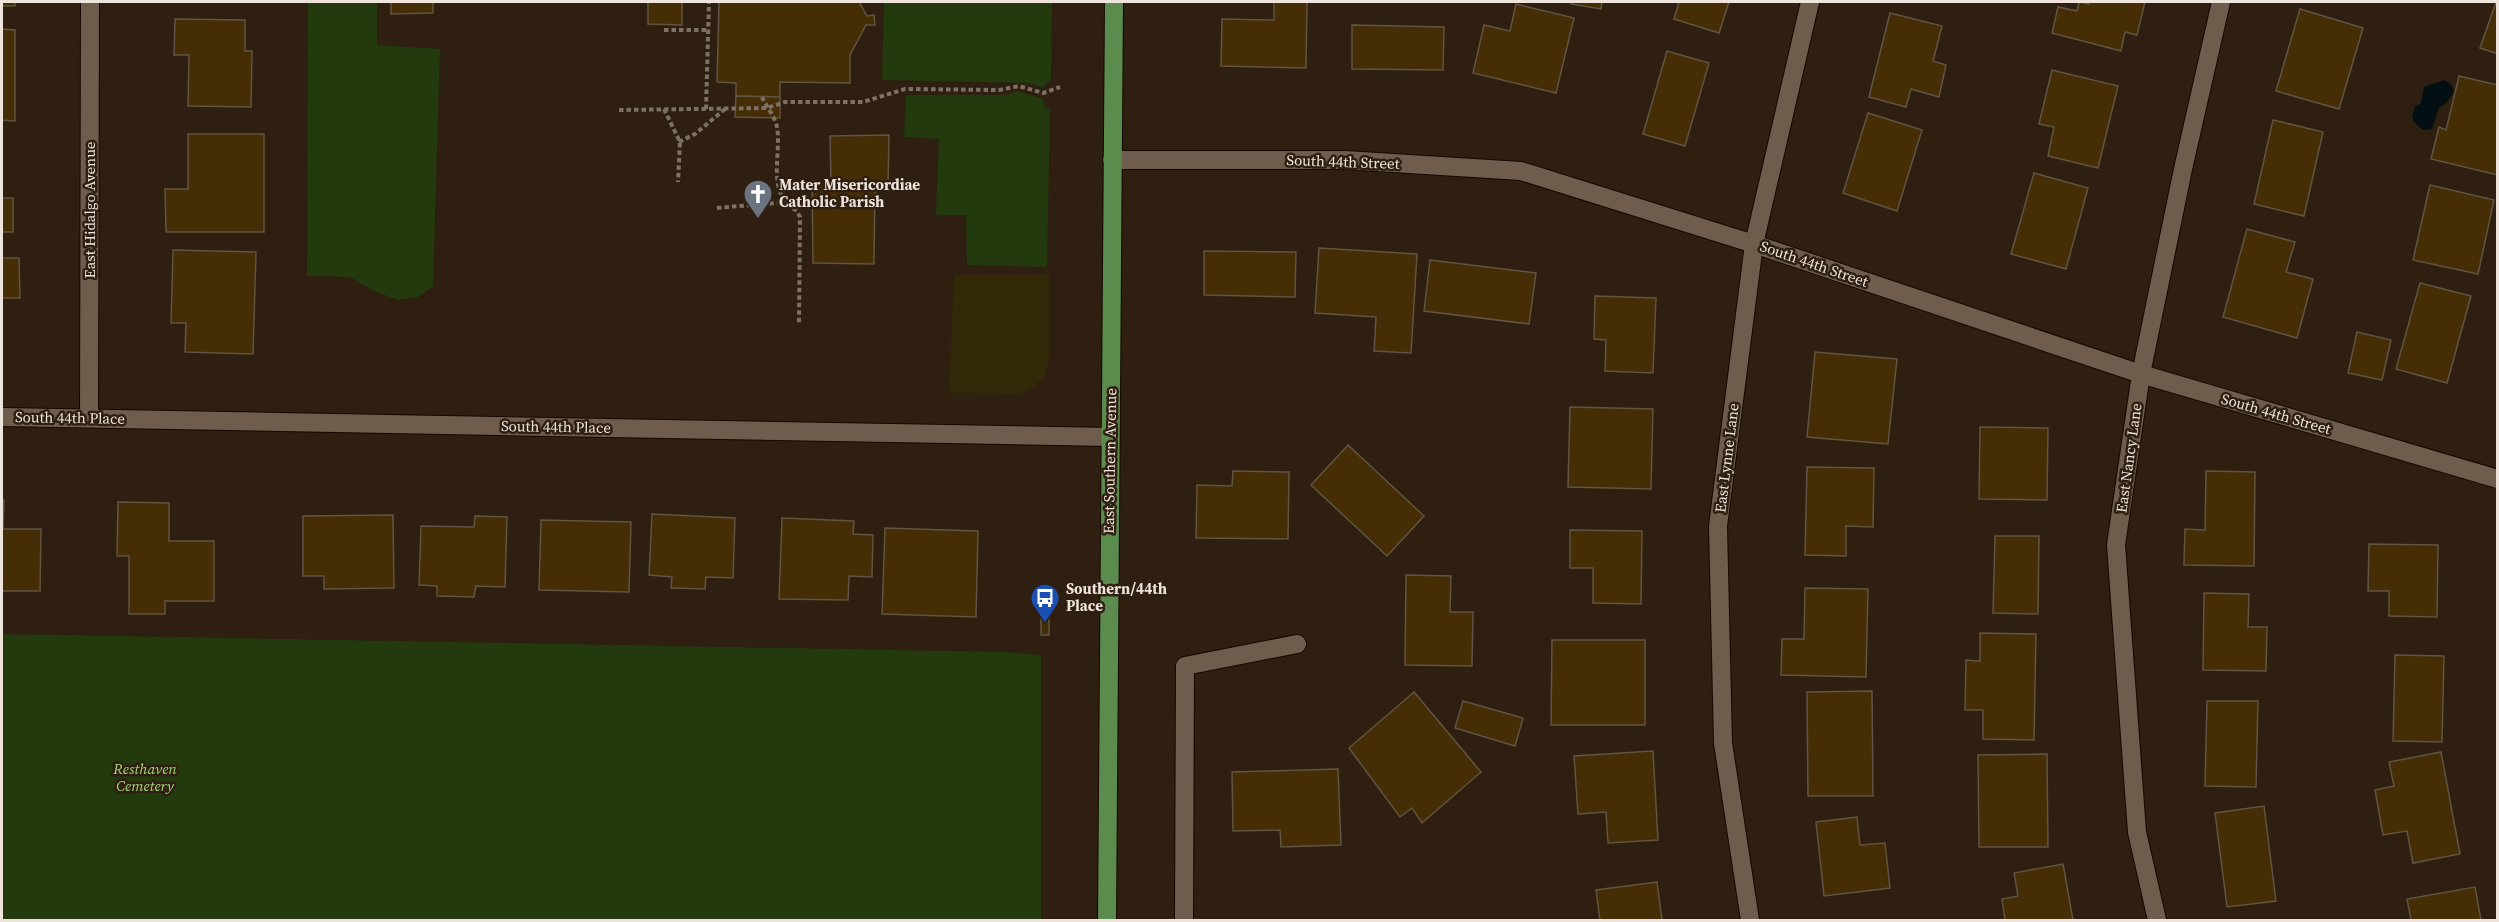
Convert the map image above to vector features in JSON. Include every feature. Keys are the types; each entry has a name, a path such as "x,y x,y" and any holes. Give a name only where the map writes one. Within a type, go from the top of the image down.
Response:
{"main road":[{"name":"East Southern Avenue","path":"1107,921 1114,2"}],"street":[{"name":"East Hidalgo Avenue","path":"89,418 90,2"},
{"name":"East Lynne Lane","path":"1750,921 1724,743 1718,526 1754,244 1810,2"},
{"name":"East Nancy Lane","path":"2157,921 2137,832 2116,545 2141,374 2183,169 2221,2"},
{"name":"South 44th Street","path":"1112,160 1345,160 1521,171 1754,244 2141,374 2498,479"},
{"name":"South 44th Place","path":"2,417 1110,437"},
{"path":"1184,921 1185,666 1297,644"}],"path":[{"path":"706,109 709,2"},
{"path":"664,30 708,30"},
{"path":"619,110 767,108 785,102 863,102 905,89 999,90 1019,86 1042,93 1060,87"},
{"path":"762,97 777,126 777,182 780,191 798,211 800,217 799,325"},
{"path":"664,109 679,142 678,182"},
{"path":"679,142 695,135 725,109"},
{"path":"717,208 789,202"}],"green space":[{"path":"308,2 377,2 377,45 440,49 433,286 418,297 398,300 374,291 350,277 307,276"},
{"path":"884,2 1052,2 1051,79 1043,88 1029,83 882,80"},
{"path":"1017,91 1043,99 1044,106 1050,110 1047,267 967,265 966,215 936,215 939,139 904,137 906,95 1006,95"},
{"name":"Resthaven Cemetery","path":"2,634 1007,652 1041,655 1041,920 2,920"}],"sand":[{"path":"954,275 1049,275 1049,359 1045,375 1034,386 1020,394 949,393"}],"shaded area":[{"path":"2444,80 2451,84 2454,91 2447,102 2439,108 2432,129 2423,130 2412,117 2415,106 2421,103 2424,87"}],"building":[{"path":"2,2 15,2 15,6 2,6"},
{"path":"391,2 433,2 433,13 391,14"},
{"path":"648,2 682,2 682,25 648,24"},
{"path":"719,2 859,2 867,16 874,15 875,25 866,25 850,55 850,83 780,82 780,97 736,96 736,83 717,82"},
{"path":"1274,2 1307,2 1306,68 1221,66 1222,19 1274,20"},
{"path":"1572,2 1602,2 1601,9 1571,4"},
{"path":"1679,2 1729,2 1719,33 1674,19"},
{"path":"2079,2 2089,4 2089,2 2145,2 2137,35 2125,32 2121,51 2052,33 2058,7 2077,11"},
{"path":"2496,2 2498,2 2498,54 2480,48"},
{"path":"1516,4 1574,18 1556,93 1473,73 1484,25 1510,31"},
{"path":"2300,9 2363,28 2339,109 2276,91"},
{"path":"1890,13 1942,26 1933,61 1946,65 1939,97 1911,89 1906,107 1869,97"},
{"path":"175,19 245,20 245,51 252,51 251,107 188,106 189,55 174,55"},
{"path":"1352,25 1444,27 1443,70 1352,69"},
{"path":"2,29 15,30 15,121 2,120"},
{"path":"1667,51 1709,63 1685,146 1643,134"},
{"path":"2052,70 2118,86 2098,168 2048,156 2054,127 2039,124"},
{"path":"2459,76 2498,85 2498,175 2431,159 2439,127 2446,130"},
{"path":"736,96 780,97 780,118 735,117"},
{"path":"1868,113 1922,130 1897,211 1843,193"},
{"path":"2273,120 2323,132 2304,216 2254,204"},
{"path":"188,134 264,134 264,232 166,232 165,189 188,189"},
{"path":"889,135 888,188 875,188 874,264 813,263 812,181 831,181 830,136"},
{"path":"2034,173 2088,188 2066,269 2011,254"},
{"path":"2430,185 2494,200 2478,274 2413,260"},
{"path":"2,198 13,198 13,232 2,232"},
{"path":"2247,229 2295,242 2286,272 2313,279 2297,338 2223,317"},
{"path":"1319,248 1417,254 1411,353 1374,351 1376,317 1315,313"},
{"path":"173,250 256,252 253,354 185,352 186,323 171,323"},
{"path":"1204,251 1296,252 1295,297 1204,295"},
{"path":"2,258 19,258 20,298 2,298"},
{"path":"1430,260 1536,273 1529,324 1424,311"},
{"path":"2420,283 2471,296 2447,383 2396,369"},
{"path":"1595,296 1656,298 1653,373 1605,371 1606,340 1594,339"},
{"path":"2357,332 2391,340 2382,380 2348,373"},
{"path":"1815,352 1897,359 1888,444 1807,437"},
{"path":"1570,407 1653,409 1651,489 1568,487"},
{"path":"1980,427 2048,428 2047,500 1979,499"},
{"path":"1348,445 1424,516 1387,556 1311,485"},
{"path":"1807,467 1874,468 1873,527 1846,526 1846,556 1805,555"},
{"path":"1233,471 1289,472 1288,539 1196,538 1197,485 1232,486"},
{"path":"2206,471 2255,472 2254,566 2184,565 2185,529 2205,530"},
{"path":"2,500 4,500 3,529 41,529 40,591 2,591"},
{"path":"118,502 169,503 169,541 214,541 214,601 165,601 165,614 129,614 129,556 117,556"},
{"path":"652,514 735,518 733,578 706,577 705,589 671,588 672,577 649,575"},
{"path":"393,515 394,588 324,589 324,576 303,576 303,516"},
{"path":"475,516 507,517 505,587 476,586 474,597 437,596 437,586 419,585 421,526 474,527"},
{"path":"782,518 854,521 853,534 873,535 872,577 849,576 848,600 779,599"},
{"path":"541,520 631,522 629,592 539,590"},
{"path":"885,528 978,531 976,617 882,614"},
{"path":"1570,530 1642,531 1641,604 1593,603 1593,568 1570,568"},
{"path":"1995,536 2039,536 2038,614 1993,613"},
{"path":"2369,544 2438,545 2437,617 2389,616 2389,591 2368,591"},
{"path":"1406,575 1451,576 1450,612 1473,612 1472,666 1405,665"},
{"path":"1805,588 1868,589 1866,677 1781,675 1782,639 1804,639"},
{"path":"2204,593 2249,594 2248,627 2267,627 2266,671 2203,670"},
{"path":"1041,615 1049,615 1049,635 1041,635"},
{"path":"1980,633 2036,634 2034,740 1983,739 1983,710 1965,710 1966,660 1980,661"},
{"path":"1552,640 1645,640 1645,725 1551,725"},
{"path":"2395,655 2444,656 2442,742 2393,741"},
{"path":"1872,691 1873,796 1808,796 1807,692"},
{"path":"1414,692 1481,772 1422,823 1412,808 1400,817 1349,748"},
{"path":"1463,701 1523,718 1515,746 1455,728"},
{"path":"2207,701 2258,701 2256,787 2205,786"},
{"path":"1653,751 1658,840 1608,843 1606,812 1578,814 1574,756"},
{"path":"2441,752 2460,854 2413,863 2407,831 2383,835 2375,790 2394,786 2389,762"},
{"path":"2047,754 2048,847 1979,847 1978,755"},
{"path":"1338,769 1341,845 1281,847 1280,830 1233,831 1232,772"},
{"path":"2264,806 2276,901 2227,907 2215,813"},
{"path":"1857,817 1860,845 1885,843 1890,888 1824,896 1816,822"},
{"path":"2063,864 2073,920 2005,920 2002,899 2018,896 2014,873"},
{"path":"1657,882 1662,920 1600,920 1596,890"},
{"path":"2475,887 2481,920 2411,920 2407,899"}],"place":[{"name":"Mater Misericordiae Catholic Parish","path":"758,220"},
{"name":"Southern/44th Place","path":"1045,624"}]}
